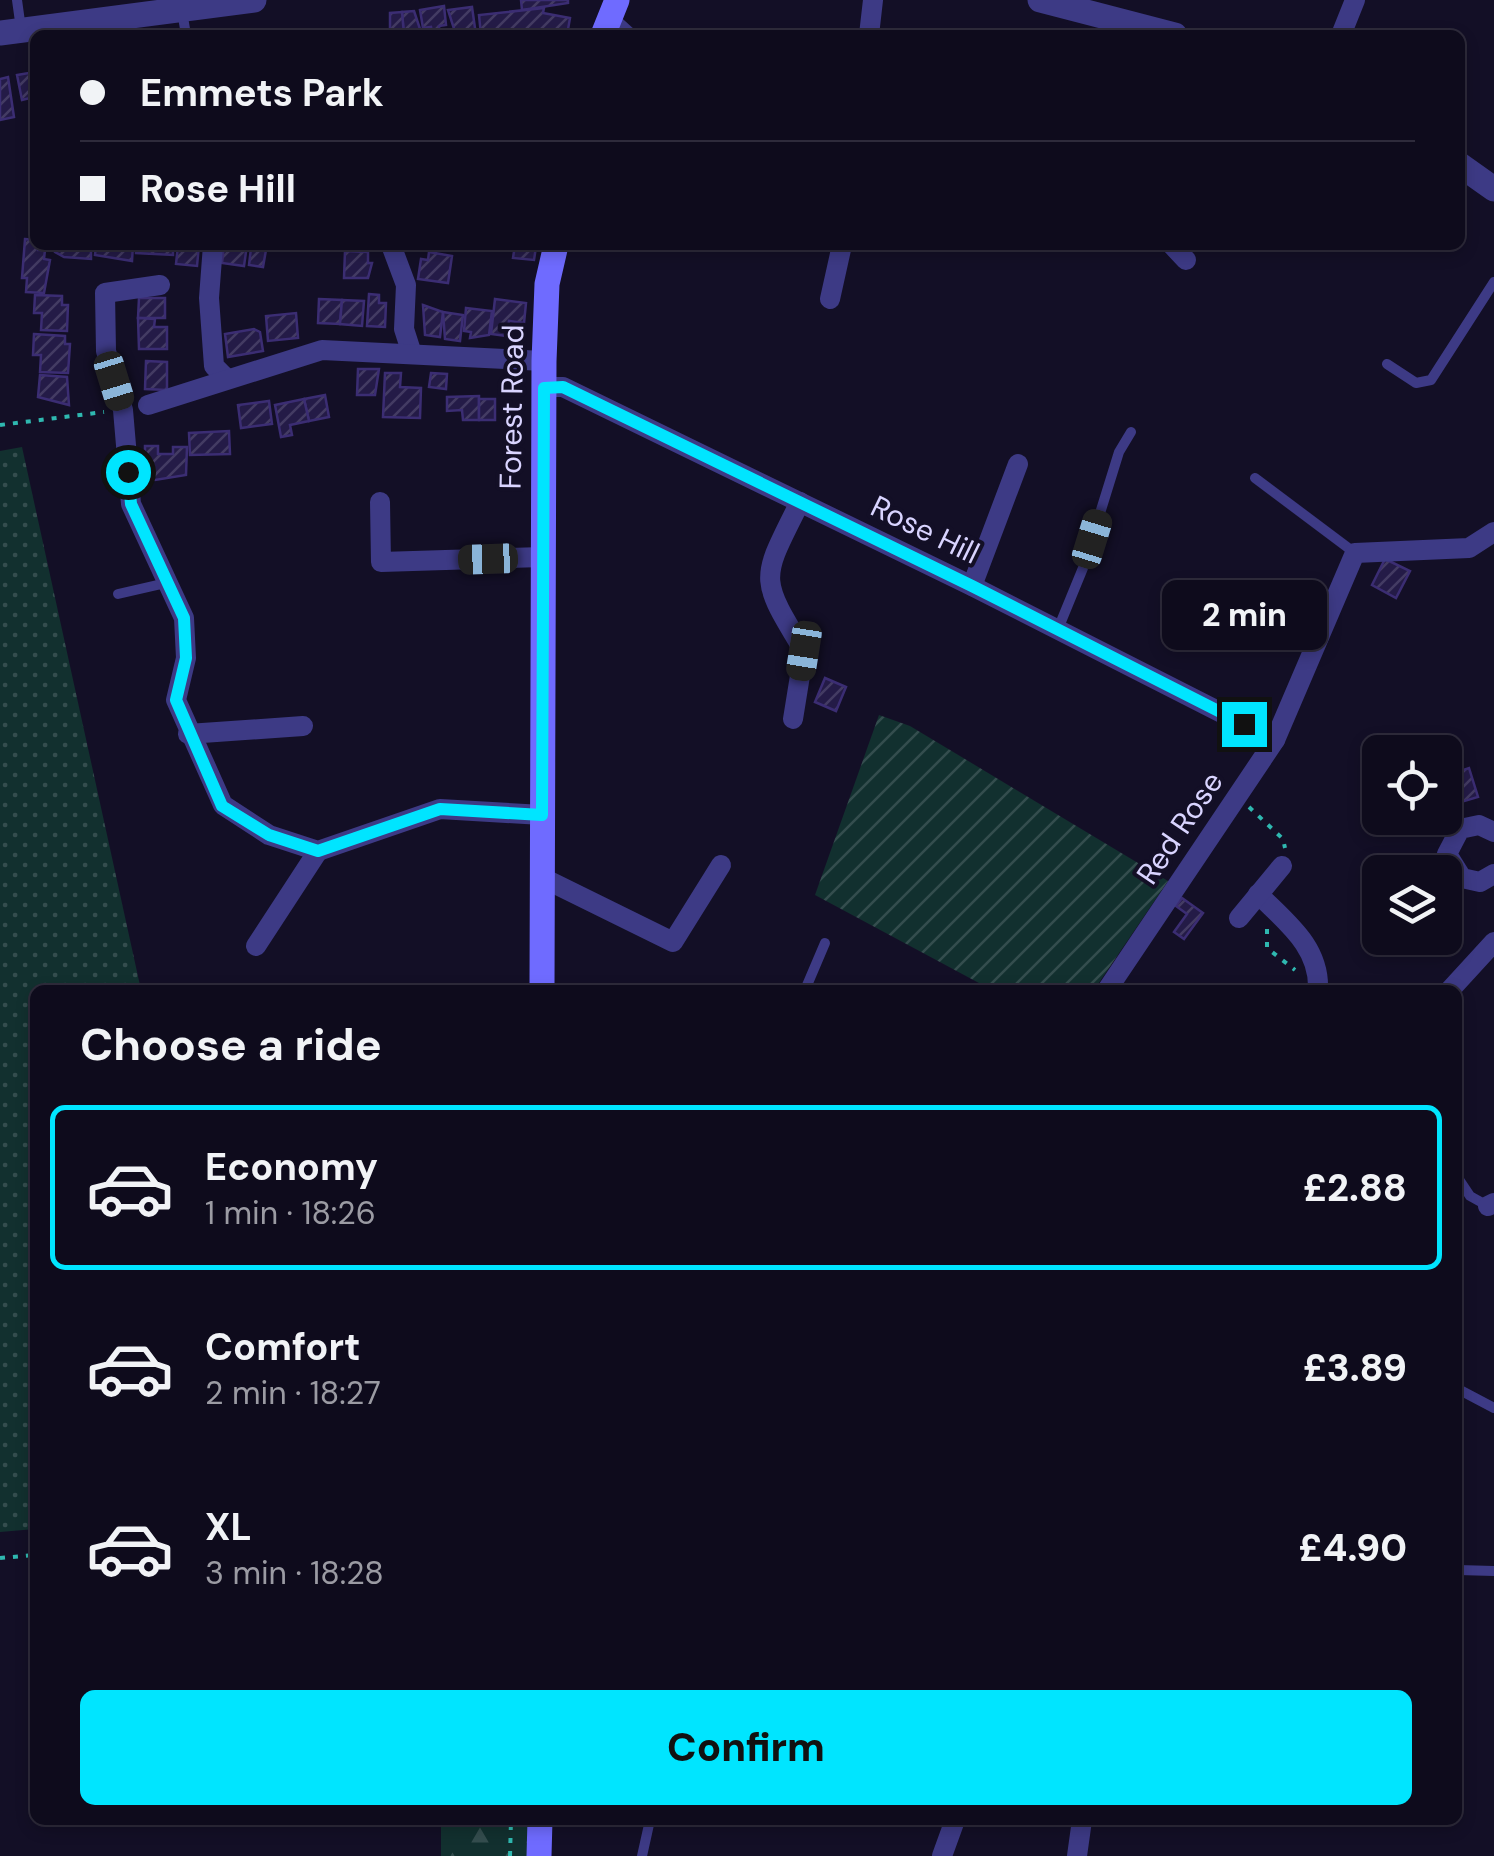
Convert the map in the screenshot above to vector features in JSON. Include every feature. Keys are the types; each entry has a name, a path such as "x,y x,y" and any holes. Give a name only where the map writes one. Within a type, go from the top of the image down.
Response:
{"main road":[{"name":"Forest Road","path":"542,985 544,361 547,284 555,250"},
{"path":"540,1825 540,1856"}],"street":[{"path":"66,30 184,22 209,3 254,0"},
{"path":"870,30 873,0"},
{"path":"1040,0 1114,27"},
{"path":"1343,30 1355,0"},
{"path":"1465,168 1494,189"},
{"path":"213,250 208,298 214,366 227,379"},
{"path":"393,250 406,285 404,329 412,354"},
{"path":"830,298 841,250"},
{"path":"160,286 105,292 106,352 123,410 131,504 184,618 186,658 176,700 222,806 269,835 318,851 440,809 542,815"},
{"path":"148,405 322,350 544,361"},
{"name":"Rose Hill","path":"544,388 563,387 1058,628 1275,740"},
{"path":"972,586 1018,464"},
{"path":"380,502 382,562 543,557"},
{"path":"793,719 804,651 771,597 769,564 800,502"},
{"path":"1355,553 1469,548 1494,532"},
{"name":"Red Rose","path":"1109,985 1275,740 1355,553"},
{"path":"188,734 303,726"},
{"path":"1492,826 1460,829 1452,836 1447,854 1462,878 1480,882 1494,874"},
{"path":"256,946 318,851"},
{"path":"541,878 673,942 720,865"},
{"path":"1239,918 1282,866"},
{"path":"1258,894 1303,939 1319,966 1318,985"},
{"path":"1455,985 1493,945"},
{"path":"942,1856 953,1825"},
{"path":"1078,1856 1081,1825"}],"lane":[{"path":"10,32 17,0"},
{"path":"1387,364 1416,383 1430,380 1494,282"},
{"path":"1058,628 1084,568 1119,452 1131,432"},
{"path":"1254,478 1355,553"},
{"path":"118,594 166,582"},
{"path":"808,985 824,943"},
{"path":"1462,1184 1470,1196 1491,1204"},
{"path":"1462,1392 1494,1408"},
{"path":"1462,1570 1494,1571"},
{"path":"642,1856 649,1825"}],"path":[{"path":"0,424 123,410"},
{"path":"1237,798 1283,839 1282,866"},
{"path":"1268,919 1267,948 1296,971"},
{"path":"0,1558 30,1555"},
{"path":"510,1825 510,1856"}],"green space":[{"path":"22,447 140,985 30,985 30,1529 0,1532 0,451"},
{"path":"879,715 910,726 1168,881 1097,985 983,985 815,895"},
{"path":"441,1825 531,1825 531,1856 441,1856"}],"building":[{"path":"521,0 568,0 568,3 522,10"},
{"path":"444,6 446,25 439,26 439,30 423,28 420,10"},
{"path":"472,7 475,30 454,30 448,10"},
{"path":"544,8 543,13 570,18 568,30 480,30 479,15"},
{"path":"414,11 420,30 404,30 402,12"},
{"path":"402,12 404,30 390,30 390,13"},
{"path":"30,73 30,98 22,100 17,75"},
{"path":"8,77 14,117 0,120 0,79"},
{"path":"25,239 30,240 30,250 45,250 44,259 50,260 44,293 26,292 27,278 22,278"},
{"path":"91,250 91,259 64,257 55,252"},
{"path":"96,250 133,250 132,261 95,255"},
{"path":"136,250 173,250 173,255"},
{"path":"177,250 199,250 197,266 176,264"},
{"path":"223,250 246,250 244,266 222,263"},
{"path":"251,250 266,250 263,267 249,265"},
{"path":"514,250 536,250 534,260 513,258"},
{"path":"345,251 368,252 368,263 372,263 368,278 344,278"},
{"path":"429,252 452,256 448,283 418,279 421,259 428,260"},
{"path":"369,294 379,295 379,303 386,303 385,327 367,326"},
{"path":"35,295 62,296 62,305 68,305 67,331 41,330 42,313 34,313"},
{"path":"139,298 165,298 165,318 138,318"},
{"path":"319,299 342,300 340,324 318,323"},
{"path":"495,299 526,303 524,323 509,321 507,336 491,334"},
{"path":"342,300 364,301 362,326 340,324"},
{"path":"423,305 443,312 440,337 425,335"},
{"path":"466,308 492,311 489,335 470,338 471,332 464,331"},
{"path":"443,312 463,315 460,341 445,339"},
{"path":"296,313 298,338 268,341 266,316"},
{"path":"138,318 155,319 154,327 167,327 167,349 139,349"},
{"path":"254,329 260,332 263,351 228,357 225,334"},
{"path":"34,334 65,336 65,344 70,344 68,373 40,372 41,355 33,355"},
{"path":"146,361 167,362 167,390 145,389"},
{"path":"358,369 379,369 375,395 357,395"},
{"path":"385,373 401,373 400,387 421,388 420,418 383,417"},
{"path":"431,373 447,374 446,389 429,387"},
{"path":"40,375 67,377 69,405 38,397"},
{"path":"325,395 329,417 309,421 304,399"},
{"path":"479,396 479,420 463,420 462,410 447,411 447,397"},
{"path":"304,399 309,421 290,425 292,435 281,437 275,405"},
{"path":"479,399 495,399 495,420 479,420"},
{"path":"269,401 272,424 241,428 238,405"},
{"path":"229,431 230,454 190,455 189,433"},
{"path":"145,446 158,446 158,454 173,454 173,447 187,447 186,475 155,480 145,475"},
{"path":"1385,559 1410,571 1396,598 1372,585"},
{"path":"825,678 846,687 836,711 815,702"},
{"path":"1469,768 1478,797 1462,802 1462,770"},
{"path":"1182,898 1203,913 1184,939 1174,932 1187,914 1176,906"}],"route":[{"path":"128,472 131,504 184,618 186,658 176,700 222,806 269,835 318,851 440,809 542,815 544,388 563,387 972,586 1244,724"}]}
